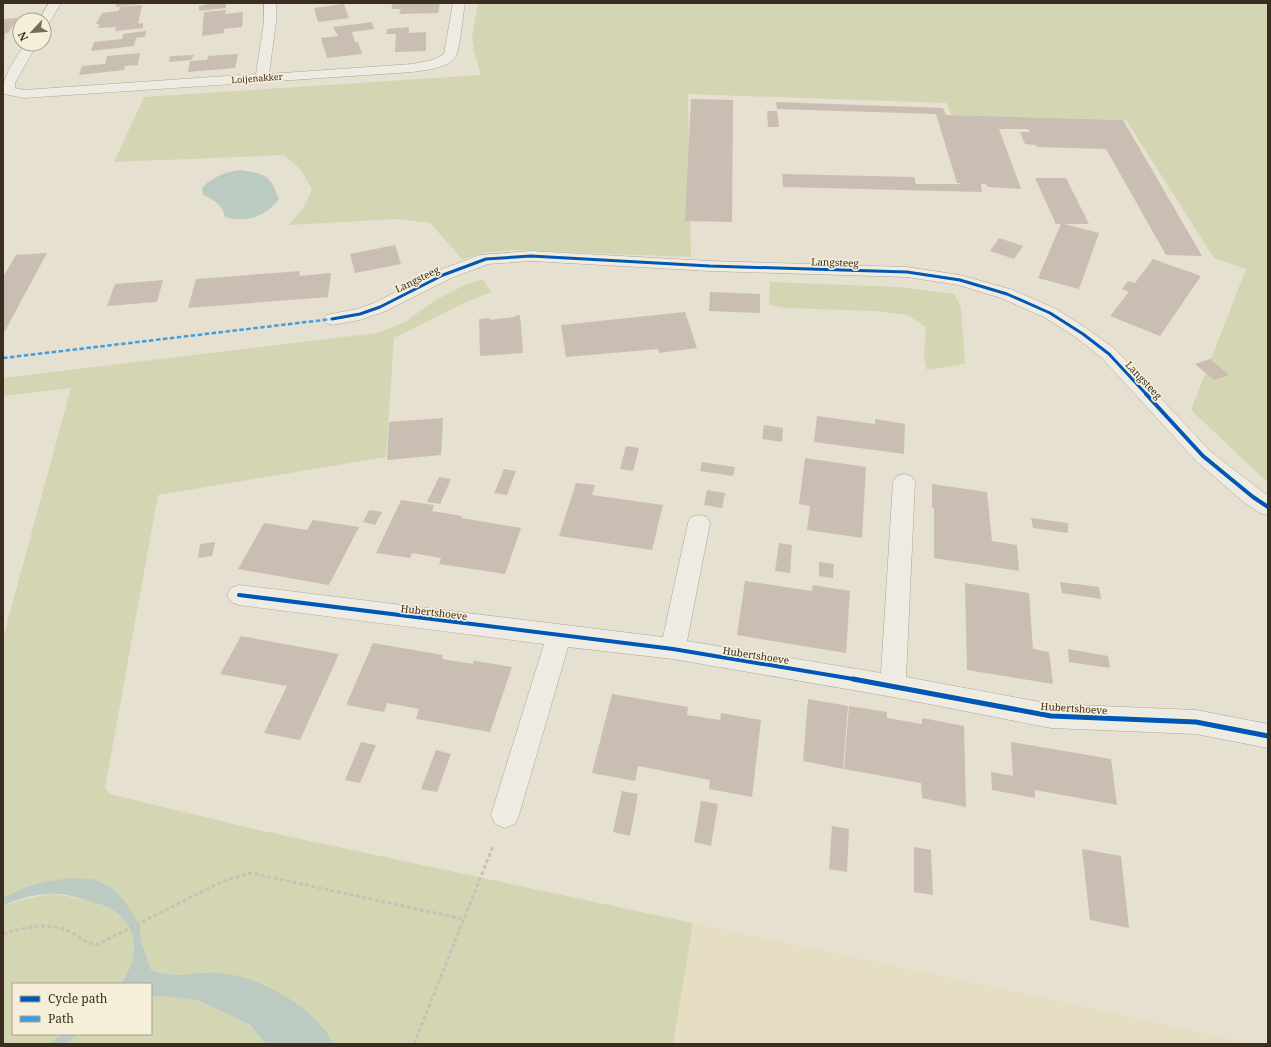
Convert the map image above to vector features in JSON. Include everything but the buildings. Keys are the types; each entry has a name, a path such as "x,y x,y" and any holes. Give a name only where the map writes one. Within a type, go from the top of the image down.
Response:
{"street":[{"path":"50,12 56,3"},
{"path":"262,78 270,22 270,3"},
{"name":"Loijenakker","path":"26,52 8,83 9,91 24,94 412,68 432,65 445,60 450,55 459,3"},
{"name":"Langsteeg","path":"332,319 360,314 380,306 443,275 486,259 531,256 710,266 907,272 960,280 1007,294 1043,310 1083,334 1109,354 1203,456 1253,497 1268,507"},
{"path":"893,686 904,482"},
{"path":"673,649 699,523"},
{"name":"Hubertshoeve","path":"239,595 673,649 893,686 1050,716 1196,722 1268,736"},
{"path":"505,815 559,636"}],"path":[{"path":"414,1044 505,815"},
{"path":"3,934 32,926 54,924 71,932 88,944 96,945 224,881 250,873 463,919"}],"shaded area":[{"path":"241,170 266,177 279,199 268,210 255,217 247,219 233,219 225,217 222,209 217,203 203,195 202,188 220,175"},
{"path":"73,878 93,879 111,887 124,900 140,926 141,940 151,970 175,975 210,972 221,973 237,976 269,987 300,1006 314,1018 325,1030 334,1044 266,1044 250,1025 198,1000 164,996 152,997 152,983 121,983 131,965 134,945 128,926 121,917 106,907 73,897 55,894 26,897 3,906 3,898 28,886 54,880"},
{"path":"693,923 1028,994 1254,1044 673,1044"},
{"path":"62,1035 78,1035 65,1044 49,1044"}],"green space":[{"path":"478,3 1268,3 1268,483 1191,410 1246,269 1214,258 1126,120 951,115 947,103 688,94 691,257 514,250 484,253 462,259 430,223 397,219 289,225 306,204 312,189 301,170 284,155 114,162 144,97 481,75 472,38"},
{"path":"483,279 491,292 464,303 394,338 386,457 158,495 105,788 110,794 254,829 693,923 673,1044 334,1044 330,1036 222,973 175,975 151,970 141,940 140,926 124,900 111,887 93,879 73,878 15,892 3,898 3,638 71,388 3,396 3,378 377,333 405,322 434,301 465,285"},
{"path":"770,282 898,287 954,294 961,307 965,364 927,370 924,357 926,327 908,315 876,311 785,308 769,305"},
{"path":"51,894 100,904 111,910 121,917 128,927 133,939 134,951 132,963 121,983 12,983 12,1035 62,1035 49,1044 3,1044 3,906 29,898"},
{"path":"164,996 186,998 207,1003 246,1024 261,1037 266,1044 65,1044 78,1035 152,1035 152,997"}],"marked path":[{"path":"3,358 332,319"}],"cycle path":[{"path":"332,319 360,314 380,307 443,275 486,259 531,256 710,266 907,272 960,280 1007,294 1050,313 1083,334 1109,354 1203,456 1253,497 1268,507"},
{"path":"239,595 673,649 893,686 1051,716 1196,722 1268,736"}]}
